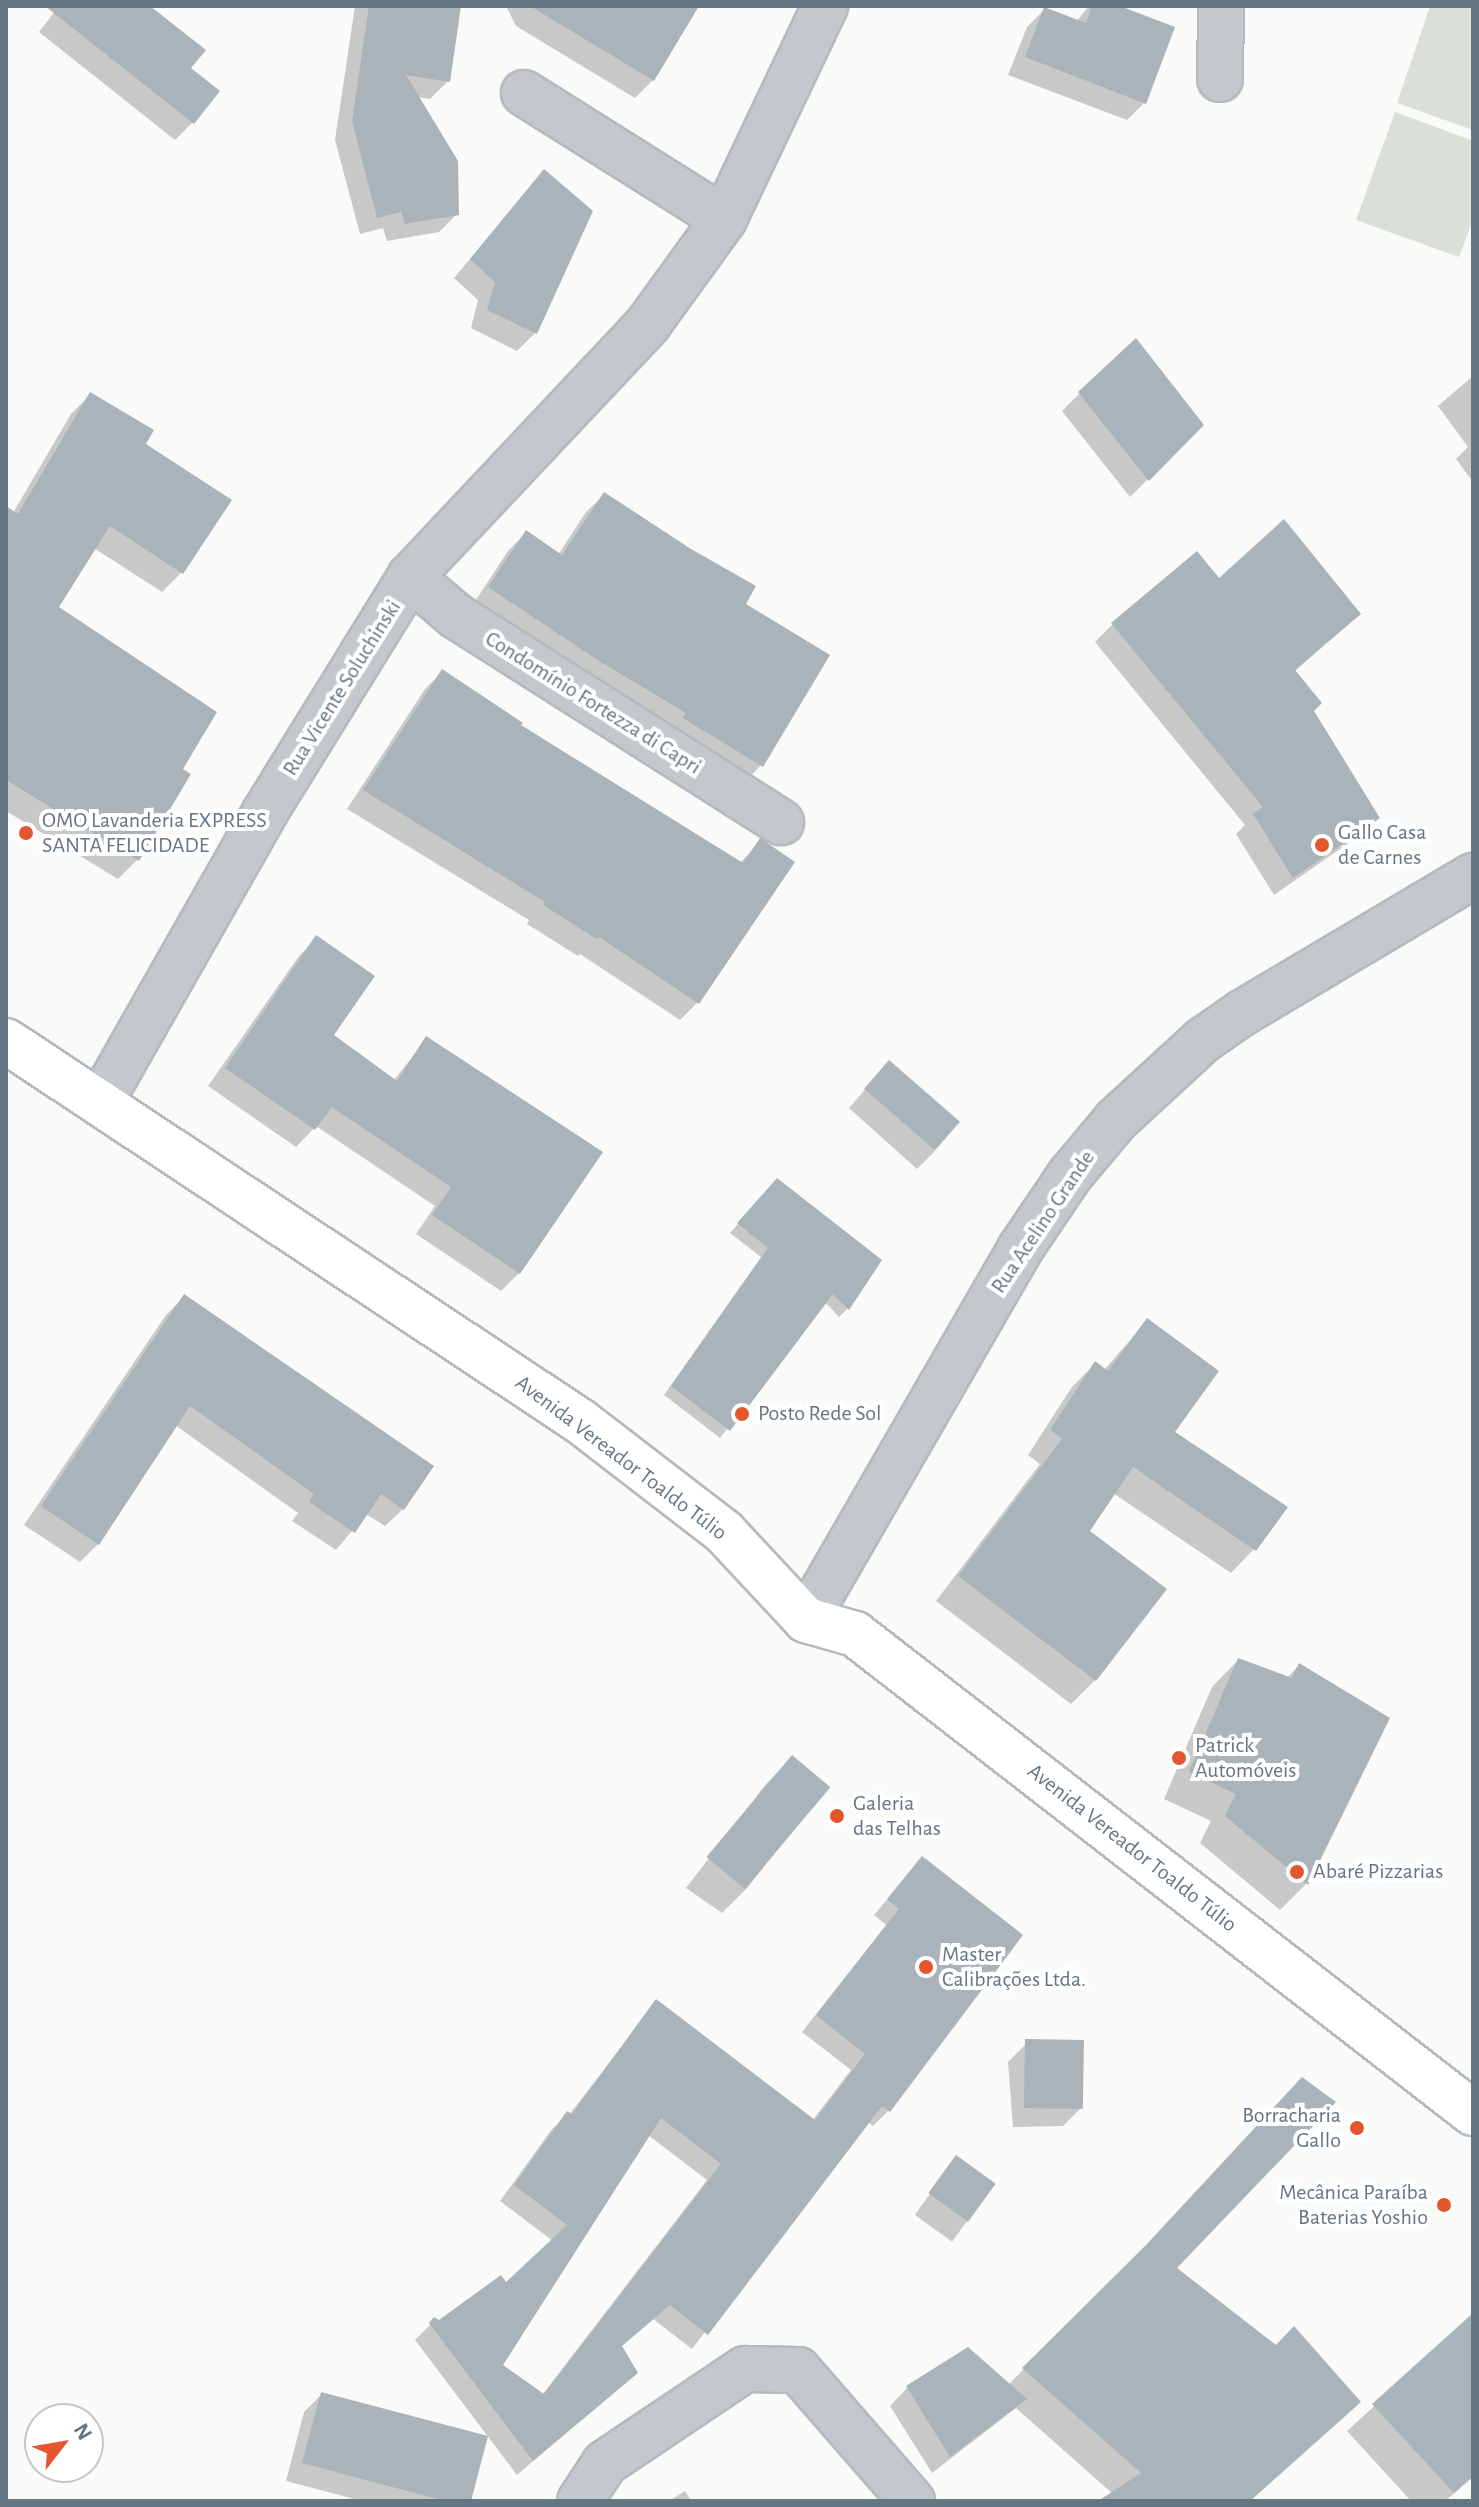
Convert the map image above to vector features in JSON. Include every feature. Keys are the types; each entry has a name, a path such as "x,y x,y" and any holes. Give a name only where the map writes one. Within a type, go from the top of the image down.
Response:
{"main road":[{"name":"Avenida Vereador Toaldo Túlio","path":"6,1041 101,1101 593,1430 724,1532 806,1620 855,1634 1473,2113"}],"street":[{"name":"Rua Vicente Soluchinski","path":"101,1101 265,812 410,577 648,324 724,219 825,6"},
{"path":"1220,79 1221,6"},
{"path":"524,93 724,219"},
{"name":"Condomínio Fortezza di Capri","path":"410,577 456,616 781,822"},
{"name":"Rua Acelino Grande","path":"806,1620 1020,1249 1070,1175 1116,1120 1193,1048 1242,1013 1473,876"},
{"path":"580,2501 605,2463 745,2369 798,2370 912,2501"}],"shaded area":[{"path":"1430,6 1473,6 1473,130 1397,103"},
{"path":"1395,112 1473,141 1473,219 1459,257 1356,220"}],"building":[{"path":"45,6 150,6 206,50 191,68 220,91 194,124"},
{"path":"369,6 461,6 450,82 406,75 458,161 459,215 405,224 401,212 377,218 352,121"},
{"path":"530,6 699,6 654,81"},
{"path":"1092,6 1120,6 1175,27 1146,104 1025,57 1044,7 1086,23"},
{"path":"544,169 593,211 537,334 487,310 495,282 470,259"},
{"path":"1136,338 1204,425 1149,481 1078,392"},
{"path":"90,392 154,430 146,444 232,500 183,574 110,526 59,607 217,712 183,769 191,774 139,861 6,780 6,506 18,514"},
{"path":"604,492 691,549 756,586 746,604 830,655 763,767 683,718 686,713 599,661 488,587 526,530 562,555"},
{"path":"1284,519 1361,614 1295,670 1322,703 1314,711 1380,818 1293,878 1253,814 1263,807 1111,623 1197,551 1219,578"},
{"path":"442,669 523,723 521,725 743,863 760,838 795,862 699,1004 599,937 597,939 543,905 545,902 363,790"},
{"path":"316,935 375,976 334,1035 397,1081 426,1036 603,1152 520,1274 432,1215 451,1187 332,1107 315,1130 225,1068"},
{"path":"889,1060 960,1122 935,1150 864,1089"},
{"path":"777,1178 882,1260 849,1310 833,1294 730,1431 671,1386 768,1248 737,1223"},
{"path":"184,1294 434,1466 404,1510 381,1494 355,1533 309,1502 314,1494 190,1406 99,1545 41,1506"},
{"path":"1147,1318 1219,1371 1175,1432 1288,1507 1256,1551 1133,1467 1090,1531 1167,1589 1096,1681 958,1576 1062,1439 1050,1430 1095,1361 1108,1371"},
{"path":"1238,1658 1292,1678 1299,1663 1390,1718 1308,1885 1225,1816 1236,1794 1189,1772"},
{"path":"792,1755 830,1787 745,1889 707,1857"},
{"path":"922,1856 1023,1935 890,2112 882,2106 708,2335 670,2305 622,2346 638,2373 533,2461 429,2323 434,2317 439,2320 501,2275 506,2282 567,2225 514,2185 567,2111 572,2114 656,1999 815,2120 865,2054 816,2015 899,1909 887,1899","holes":["661,2118 721,2164 544,2394 503,2365"]},
{"path":"1025,2039 1084,2040 1083,2109 1024,2108"},
{"path":"1302,2077 1336,2102 1177,2268 1276,2345 1294,2326 1361,2402 1250,2501 1098,2501 1141,2473 1022,2368 1147,2244"},
{"path":"956,2155 996,2184 968,2222 928,2193"},
{"path":"1473,2313 1473,2476 1454,2493 1372,2404"},
{"path":"968,2347 1027,2399 950,2457 906,2386"},
{"path":"321,2392 488,2436 471,2501 445,2501 302,2463"}],"place":[{"name":"OMO Lavanderia EXPRESS SANTA FELICIDADE","path":"26,833"},
{"name":"Gallo Casa de Carnes","path":"1322,845"},
{"name":"Posto Rede Sol","path":"742,1414"},
{"name":"Patrick Automóveis","path":"1179,1758"},
{"name":"Galeria das Telhas","path":"837,1816"},
{"name":"Abaré Pizzarias","path":"1297,1872"},
{"name":"Master Calibrações Ltda.","path":"926,1967"},
{"name":"Borracharia Gallo","path":"1357,2128"},
{"name":"Mecânica Paraíba Baterias Yoshio","path":"1444,2205"}]}
